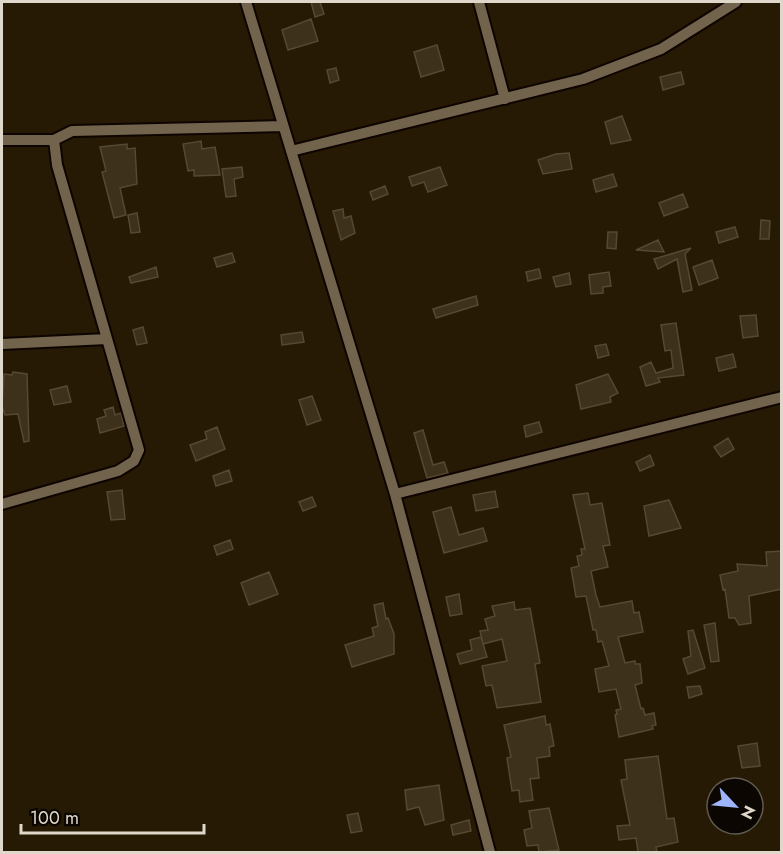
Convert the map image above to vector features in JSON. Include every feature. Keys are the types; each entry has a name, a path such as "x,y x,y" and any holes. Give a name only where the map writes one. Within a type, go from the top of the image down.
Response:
{"street":[{"path":"246,2 395,494 490,852"},
{"path":"479,2 505,99"},
{"path":"291,151 583,79 661,49 736,2"},
{"path":"2,140 54,140 72,131 283,126"},
{"path":"2,504 118,471 134,461 139,450 57,165 54,140"},
{"path":"2,344 107,339"},
{"path":"395,494 782,397"}],"building":[{"path":"311,2 320,2 324,14 315,17"},
{"path":"311,19 318,41 288,50 282,30"},
{"path":"437,45 444,70 421,77 414,52"},
{"path":"336,68 339,80 330,83 327,70"},
{"path":"681,72 684,84 663,90 660,77"},
{"path":"622,116 631,140 611,144 605,122"},
{"path":"201,141 202,149 215,147 220,175 194,176 194,170 188,171 183,144"},
{"path":"127,144 127,149 135,148 137,184 120,188 126,215 114,218 102,172 106,171 100,147"},
{"path":"569,153 572,169 543,174 538,160 556,154"},
{"path":"242,167 243,177 234,179 236,196 226,197 222,169"},
{"path":"440,167 447,185 428,192 424,182 412,186 409,177"},
{"path":"613,174 617,186 596,192 593,180"},
{"path":"385,186 388,194 373,200 370,192"},
{"path":"683,194 688,207 664,216 659,203"},
{"path":"343,209 344,218 351,216 355,233 341,240 333,211"},
{"path":"137,213 140,232 131,233 128,215"},
{"path":"761,220 770,221 769,239 760,239"},
{"path":"735,227 738,237 719,243 716,232"},
{"path":"608,232 617,232 616,249 607,248"},
{"path":"658,240 664,252 636,250"},
{"path":"691,248 685,254 692,290 683,292 677,259 658,269 654,259"},
{"path":"232,253 235,262 217,267 214,258"},
{"path":"712,260 718,278 699,285 693,267"},
{"path":"156,267 158,277 131,283 129,277"},
{"path":"539,269 541,278 528,281 526,272"},
{"path":"609,272 611,286 603,287 603,293 591,294 589,275"},
{"path":"569,273 571,284 556,287 553,277"},
{"path":"476,296 478,305 436,318 433,309"},
{"path":"756,315 758,336 743,338 740,316"},
{"path":"676,323 684,375 658,378 660,382 646,386 640,367 651,362 656,373 673,368 671,350 665,351 661,325"},
{"path":"143,327 147,343 137,345 133,330"},
{"path":"302,332 304,342 282,345 281,335"},
{"path":"606,344 609,355 598,358 595,346"},
{"path":"733,354 736,367 719,371 716,358"},
{"path":"13,372 27,374 29,441 24,442 18,414 5,415 2,406 4,374 12,375"},
{"path":"608,374 618,393 610,397 611,402 581,409 576,385"},
{"path":"67,386 71,402 54,405 50,390"},
{"path":"312,396 321,420 307,425 299,400"},
{"path":"113,407 115,415 121,413 124,426 100,433 97,419 106,416 104,410"},
{"path":"539,422 542,432 526,437 524,426"},
{"path":"217,427 225,449 196,461 190,445 207,439 205,432"},
{"path":"423,430 433,465 444,462 448,473 427,478 414,433"},
{"path":"728,438 734,449 721,457 714,447"},
{"path":"650,455 654,465 640,471 636,462"},
{"path":"229,470 232,481 216,486 213,476"},
{"path":"122,490 125,519 111,520 107,492"},
{"path":"495,491 498,507 476,511 473,495"},
{"path":"588,493 590,505 602,503 610,545 603,546 608,567 591,571 596,595 600,607 632,601 634,613 639,612 643,632 618,637 625,663 635,661 635,664 640,664 642,683 635,685 641,709 643,708 645,715 654,713 656,725 652,726 653,729 619,737 615,715 616,710 621,709 616,689 599,692 595,669 609,666 602,641 598,642 596,630 593,630 586,596 576,597 571,568 579,566 577,556 582,555 581,549 585,549 573,495"},
{"path":"312,497 316,506 303,511 299,502"},
{"path":"669,500 681,528 649,536 644,506"},
{"path":"451,507 459,535 483,528 487,541 444,553 433,512"},
{"path":"230,540 233,549 217,555 214,546"},
{"path":"782,551 782,589 749,596 751,623 739,625 735,618 729,618 725,589 723,590 720,575 738,571 737,564 767,566 766,552"},
{"path":"269,572 278,594 249,605 241,583"},
{"path":"459,594 462,614 450,616 446,597"},
{"path":"514,602 515,610 530,608 540,663 535,664 541,702 497,708 492,685 486,686 482,666 507,661 502,639 483,644 480,631 488,630 485,619 495,616 492,606"},
{"path":"383,603 386,619 388,618 394,634 394,654 352,667 345,645 374,636 372,628 378,626 374,605"},
{"path":"715,623 719,661 711,662 704,625"},
{"path":"693,630 705,668 688,674 683,659 691,656 688,631"},
{"path":"481,637 487,657 460,664 457,654 472,650 470,640"},
{"path":"700,686 702,694 689,698 687,687"},
{"path":"545,716 546,725 550,724 554,746 549,747 550,756 537,758 539,778 530,779 533,800 520,802 519,790 512,791 507,758 511,757 504,725"},
{"path":"757,743 760,766 742,768 738,746"},
{"path":"658,756 667,819 674,818 678,842 656,847 657,852 638,852 636,838 619,840 617,826 630,825 621,780 627,779 625,760"},
{"path":"439,785 444,820 425,825 419,807 407,810 405,790"},
{"path":"549,808 559,850 539,852 538,845 527,846 524,830 532,828 529,811"},
{"path":"358,813 362,831 351,833 347,815"},
{"path":"469,820 471,831 453,835 451,825"}]}
